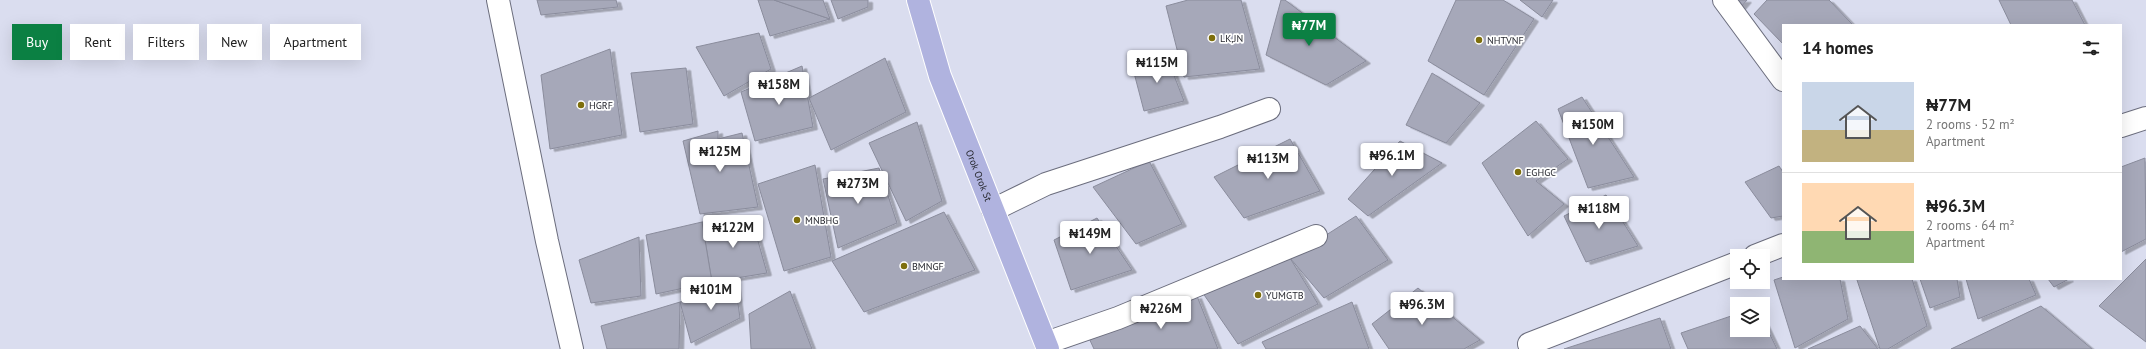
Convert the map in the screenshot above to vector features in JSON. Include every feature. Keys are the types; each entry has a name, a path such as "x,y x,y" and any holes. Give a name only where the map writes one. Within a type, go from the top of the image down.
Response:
{"main road":[{"name":"Orok Orok St","path":"918,0 940,76 1047,346"}],"street":[{"path":"498,0 546,241 572,349"},
{"path":"1724,0 1782,79"},
{"path":"992,210 1046,184 1220,127 1269,109"},
{"path":"2122,126 2146,118"},
{"path":"1047,346 1316,236"},
{"path":"1770,250 1782,245"},
{"path":"1529,344 1730,266"}],"building":[{"path":"537,0 616,0 618,7 541,15"},
{"path":"758,0 774,0 830,19 770,36"},
{"path":"774,0 823,0 830,19"},
{"path":"831,0 868,0 868,7 838,19"},
{"name":"LK,JN","path":"1188,0 1241,0 1260,69 1184,77 1166,6"},
{"path":"1281,0 1285,0 1366,61 1326,85 1266,55"},
{"name":"NHTVNF","path":"1456,0 1503,0 1534,19 1484,95 1428,61"},
{"path":"1520,0 1553,0 1542,17"},
{"path":"1736,0 1747,0 1741,7"},
{"path":"1767,0 1829,0 1852,24 1782,24 1782,43 1754,14"},
{"path":"1999,0 2072,0 2084,24 2011,24"},
{"path":"759,33 771,69 724,96 696,47"},
{"name":"HGRF","path":"610,49 622,135 550,149 541,75"},
{"path":"1166,55 1184,101 1144,111 1133,69"},
{"path":"885,58 906,112 831,150 809,98"},
{"path":"802,66 813,127 755,141 741,92"},
{"path":"686,68 693,124 640,132 631,73"},
{"path":"1432,73 1480,103 1446,143 1406,125"},
{"path":"1582,97 1634,177 1588,188 1558,109"},
{"name":"EGHGC","path":"1536,121 1568,159 1536,181 1564,204 1528,236 1482,163"},
{"path":"917,122 942,201 906,221 869,143"},
{"path":"718,131 718,139 742,133 758,207 700,214 683,141"},
{"path":"1290,139 1320,191 1244,218 1214,177"},
{"path":"1400,141 1442,163 1368,216 1348,199"},
{"path":"2145,158 2146,239 2122,251 2122,167"},
{"path":"1149,161 1182,224 1136,244 1093,187"},
{"name":"MNBHG","path":"815,165 831,257 784,271 758,184"},
{"path":"1779,166 1782,170 1782,216 1771,218 1745,182"},
{"path":"879,168 897,223 838,248 823,179"},
{"path":"1606,195 1638,246 1586,262 1564,216"},
{"name":"BMNGF","path":"944,212 975,270 864,312 832,261"},
{"path":"751,216 767,273 712,282 702,222"},
{"path":"1356,216 1388,260 1324,298 1290,258"},
{"path":"1097,218 1132,270 1071,290 1054,240"},
{"path":"702,222 712,282 656,294 646,235"},
{"path":"639,237 641,296 591,303 579,260"},
{"name":"YUMGTB","path":"1290,258 1318,304 1238,344 1198,286"},
{"path":"2146,259 2146,342 2099,306"},
{"path":"1782,277 1782,280 1840,280 1848,319 1795,348 1774,280"},
{"path":"1857,280 1912,280 1927,326 1888,349 1880,349"},
{"path":"1920,280 1957,280 1960,297 1930,308"},
{"path":"1966,280 2029,280 2036,295 1978,319"},
{"path":"2049,280 2067,280 2054,287"},
{"path":"735,282 740,318 691,343 680,302"},
{"path":"1418,288 1480,340 1464,349 1389,349 1372,324"},
{"path":"790,291 812,349 751,349 749,314"},
{"path":"1197,296 1218,349 1094,349 1088,336"},
{"path":"680,302 679,349 607,349 601,326"},
{"path":"1352,302 1369,349 1266,349 1262,342"},
{"path":"2041,306 2092,349 1951,349"},
{"path":"1730,316 1730,337 1770,337 1770,334 1777,349 1688,349 1681,333"},
{"path":"1660,318 1671,349 1564,349"},
{"path":"1860,326 1878,349 1808,349"}],"place":[{"name":"LK,JN","path":"1212,38"},
{"name":"NHTVNF","path":"1479,40"},
{"name":"HGRF","path":"581,105"},
{"name":"EGHGC","path":"1518,172"},
{"name":"MNBHG","path":"797,220"},
{"name":"BMNGF","path":"904,266"},
{"name":"YUMGTB","path":"1258,295"}]}
